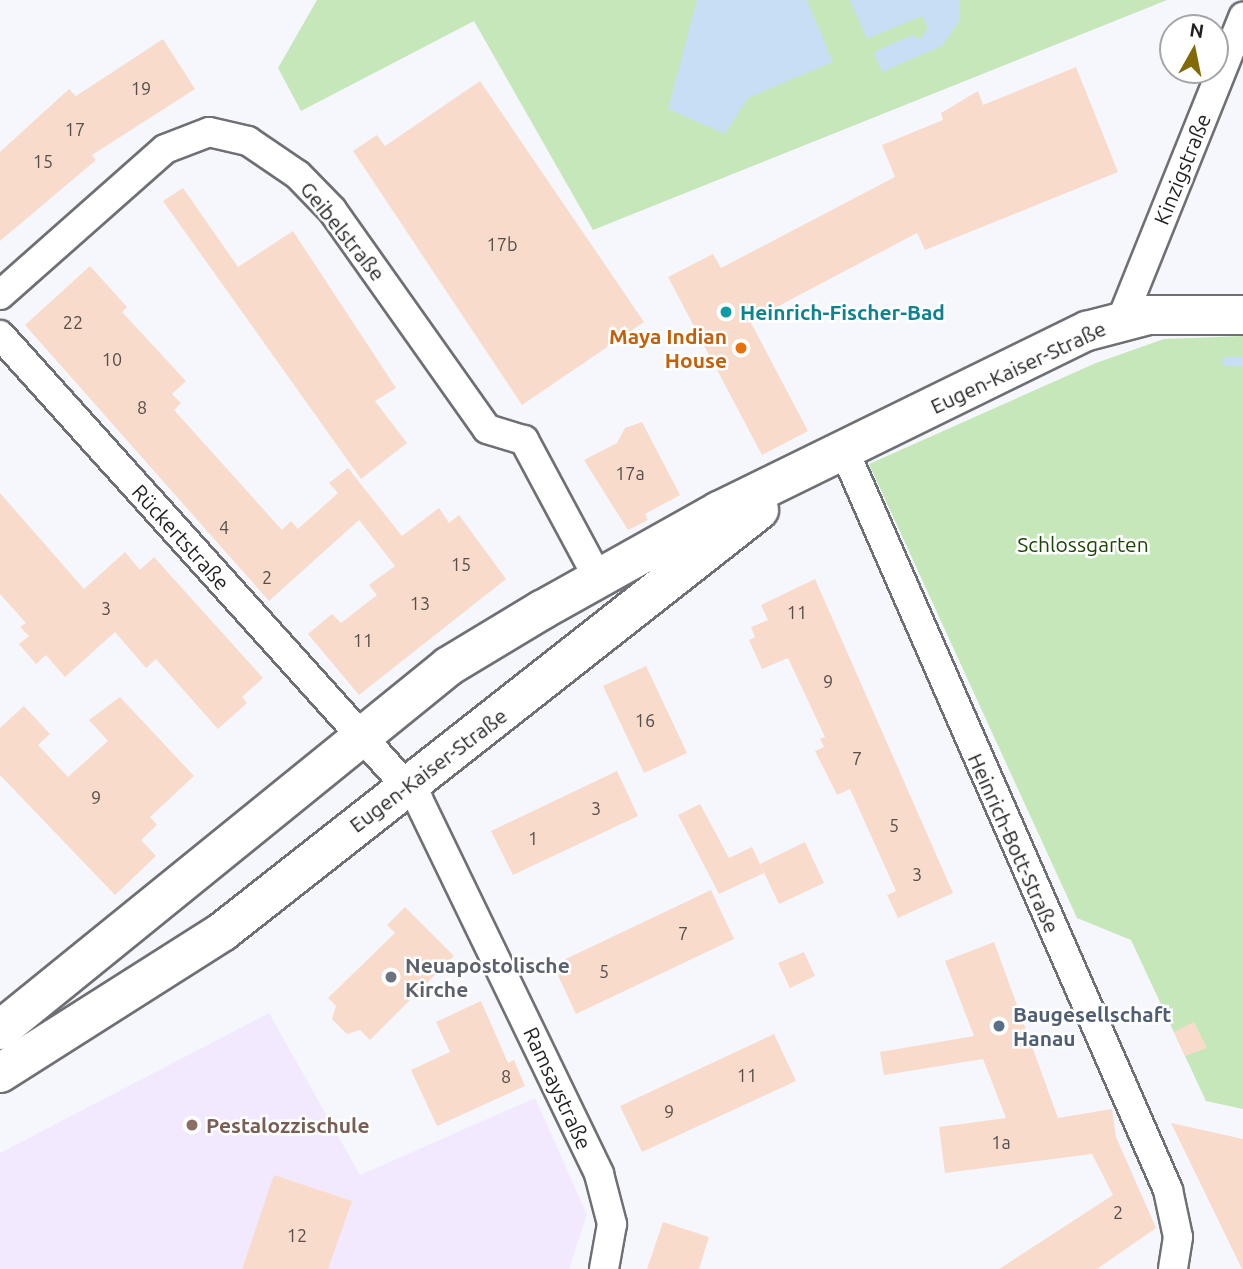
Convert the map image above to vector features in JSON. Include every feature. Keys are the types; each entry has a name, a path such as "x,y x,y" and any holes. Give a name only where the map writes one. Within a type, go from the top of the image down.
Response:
{"main road":[{"name":"Eugen-Kaiser-Straße","path":"0,1030 362,740 449,666 598,578 844,450 1087,331 1121,321 1172,313 1243,315"},
{"name":"Eugen-Kaiser-Straße","path":"0,1073 222,932 844,450"}],"street":[{"name":"Kinzigstraße","path":"1121,321 1243,17"},
{"name":"Geibelstraße","path":"0,295 165,149 209,132 248,141 298,175 332,210 487,429 524,440 598,578"},
{"name":"Rückertstraße","path":"5,349 362,740"},
{"name":"Heinrich-Bott-Straße","path":"844,450 1168,1190 1178,1237 1173,1269"},
{"name":"Ramsaystraße","path":"362,740 407,787 434,827 599,1174 612,1224 604,1269"}],"shaded area":[{"name":"Pestalozzischule","path":"269,1013 360,1175 535,1098 587,1215 569,1269 0,1269 0,1153"}],"green space":[{"path":"317,0 1167,0 593,230 474,21 301,111 278,68"},
{"name":"Schlossgarten","path":"1243,336 1243,1109 1206,1101 1131,940 1077,918 869,464 1096,363 1164,339"}],"water":[{"path":"697,0 807,0 833,62 748,98 725,134 668,109"},
{"path":"850,0 960,0 960,20 942,46 882,72 874,52 912,35 920,39 928,28 922,16 867,39"}],"building":[{"path":"163,39 195,89 92,155 96,160 0,241 0,152 69,89 76,96"},
{"path":"1076,67 1118,172 925,250 917,233 750,321 808,431 762,455 668,277 713,254 721,268 895,177 882,145 943,120 941,113 978,91 983,105"},
{"path":"480,81 644,322 522,405 353,151 377,135 385,146"},
{"path":"183,188 238,267 293,231 396,388 375,401 407,443 361,479 163,201"},
{"path":"90,266 127,307 122,312 186,381 172,394 181,403 174,410 282,530 291,521 298,529 338,493 329,483 348,468 402,536 439,508 449,523 459,515 506,579 359,695 308,634 332,614 341,623 377,595 369,585 395,566 359,520 269,601 25,325"},
{"path":"642,422 680,495 645,514 648,520 628,530 584,460 617,443 625,428"},
{"path":"0,493 84,589 125,552 140,570 154,557 263,678 242,697 247,703 218,729 156,659 146,668 115,632 65,677 46,655 36,664 19,644 29,636 20,627 26,623 0,594"},
{"path":"815,579 953,893 898,918 887,895 896,891 850,789 837,795 815,751 824,747 820,739 825,737 788,658 762,669 749,640 755,637 751,627 768,620 761,605"},
{"path":"646,666 687,753 644,773 603,686"},
{"path":"120,697 194,776 150,817 157,825 141,840 156,856 115,895 0,775 0,728 24,706 50,734 38,745 68,777 108,741 89,720"},
{"path":"617,771 638,816 513,875 491,831"},
{"path":"700,804 729,858 752,847 764,873 719,894 678,815"},
{"path":"805,842 824,883 779,904 760,864"},
{"path":"711,890 734,939 576,1014 553,965"},
{"name":"Neuapostolische Kirche","path":"405,907 454,956 370,1040 360,1030 347,1034 332,1019 336,1006 328,998 395,933 387,925"},
{"path":"994,942 1058,1118 1112,1109 1116,1137 1156,1228 1097,1269 999,1269 1113,1195 1092,1154 945,1173 939,1127 1006,1118 983,1059 884,1075 880,1052 974,1036 945,961"},
{"path":"804,952 815,976 790,988 778,963"},
{"path":"481,1001 508,1063 514,1060 525,1086 437,1126 411,1070 450,1052 436,1022"},
{"path":"1194,1022 1207,1048 1185,1056 1174,1032"},
{"path":"774,1034 796,1081 642,1152 620,1106"},
{"path":"1171,1123 1243,1139 1243,1269 1242,1269"},
{"path":"274,1175 352,1201 328,1269 242,1269"},
{"path":"663,1222 709,1237 699,1269 647,1269"}],"waterway":[{"path":"1226,361 1243,361"}],"place":[{"name":"Heinrich-Fischer-Bad","path":"726,312"},
{"name":"Maya Indian House","path":"741,348"},
{"name":"Neuapostolische Kirche","path":"391,977"},
{"name":"Baugesellschaft Hanau","path":"999,1026"},
{"name":"Pestalozzischule","path":"192,1125"}]}
